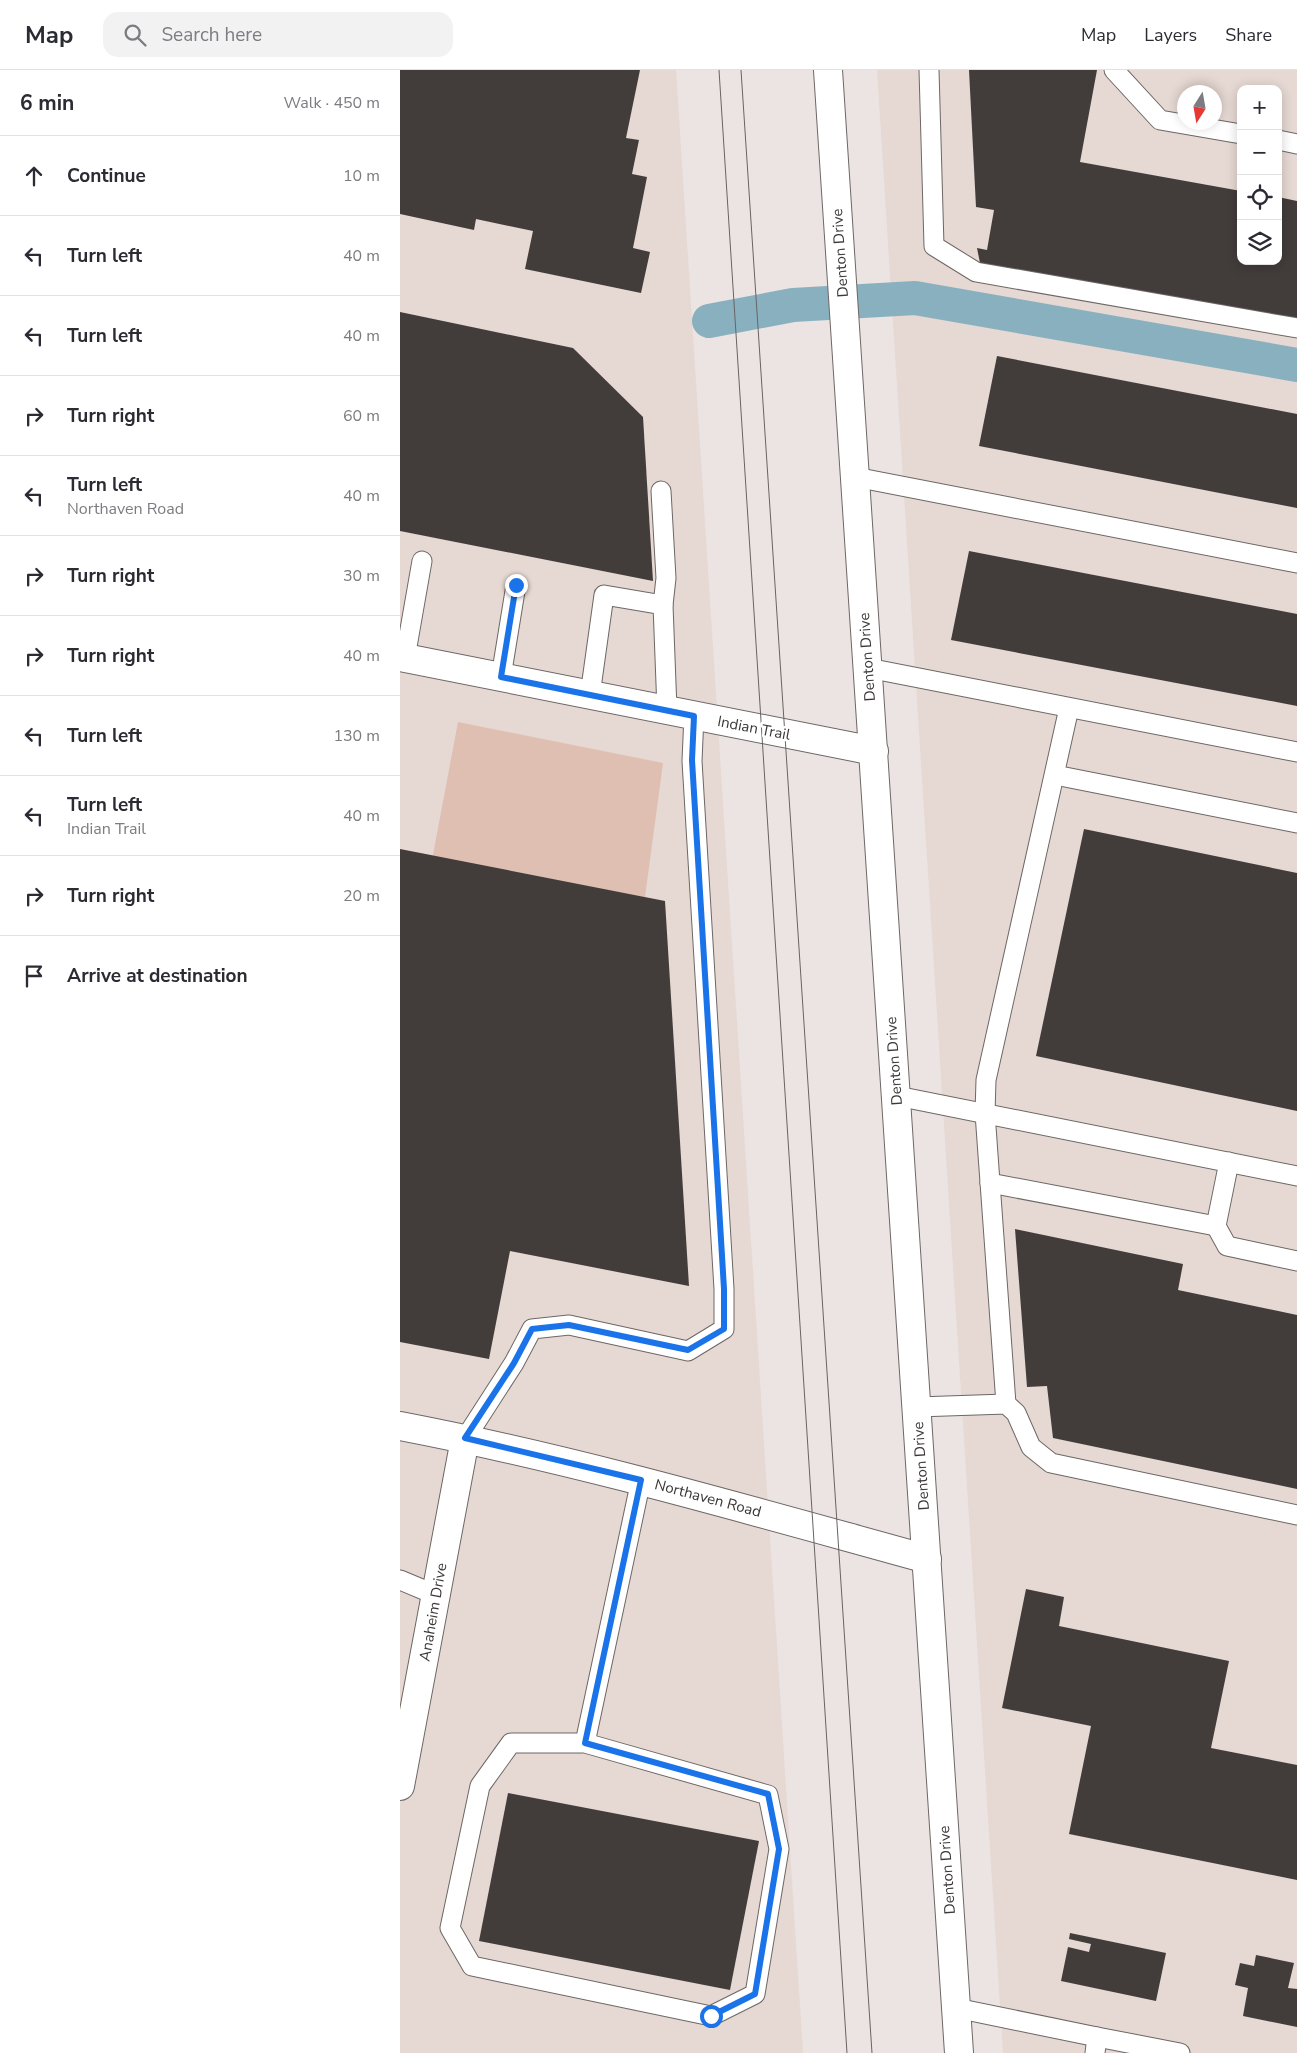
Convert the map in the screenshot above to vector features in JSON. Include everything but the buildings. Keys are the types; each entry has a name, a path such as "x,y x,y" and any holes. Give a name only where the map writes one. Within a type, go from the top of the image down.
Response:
{"street":[{"name":"Denton Drive","path":"828,70 959,2053"},
{"name":"Indian Trail","path":"402,657 874,752"},
{"name":"Northaven Road","path":"400,1426 465,1438 641,1480 927,1559"},
{"name":"Anaheim Drive","path":"400,1786 465,1438"}],"lane":[{"path":"929,70 934,246 976,272 1297,328"},
{"path":"1115,70 1160,120 1237,133"},
{"path":"1282,141 1297,144"},
{"path":"856,477 1297,562"},
{"path":"661,491 666,578 663,606 667,710"},
{"path":"402,657 422,561"},
{"path":"501,677 516,585"},
{"path":"590,695 604,595 663,606"},
{"path":"868,668 1297,752"},
{"path":"1070,708 986,1080 985,1113 1006,1404 1016,1413 1032,1447 1051,1463 1297,1515"},
{"path":"465,1438 514,1363 532,1329 569,1325 688,1350 724,1329 724,1289 692,760 694,716"},
{"path":"1055,775 1297,823"},
{"path":"897,1096 1297,1176"},
{"path":"1228,1162 1216,1226 1227,1246 1297,1261"},
{"path":"990,1183 1216,1226"},
{"path":"917,1407 1006,1404"},
{"path":"585,1743 641,1480"},
{"path":"400,1580 436,1595"},
{"path":"511,1743 585,1743 768,1794 779,1849 755,1994 711,2016 472,1966 450,1928 480,1786 511,1743"},
{"path":"956,2008 1096,2045 1180,2053"}],"shaded area":[{"path":"400,70 676,70 803,2053 400,2053"},
{"path":"877,70 1297,70 1297,2053 1003,2053"},
{"path":"458,722 663,763 645,897 432,860"}],"waterway":[{"path":"709,321 793,305 915,298 1297,365"}],"tram line":[{"path":"719,70 847,2053"},
{"path":"741,70 872,2053"}],"route":[{"path":"516,585 501,677 694,716 692,760 724,1289 724,1329 688,1350 569,1325 532,1329 514,1363 465,1438 641,1480 585,1743 768,1794 779,1849 755,1994 711,2016"}]}
